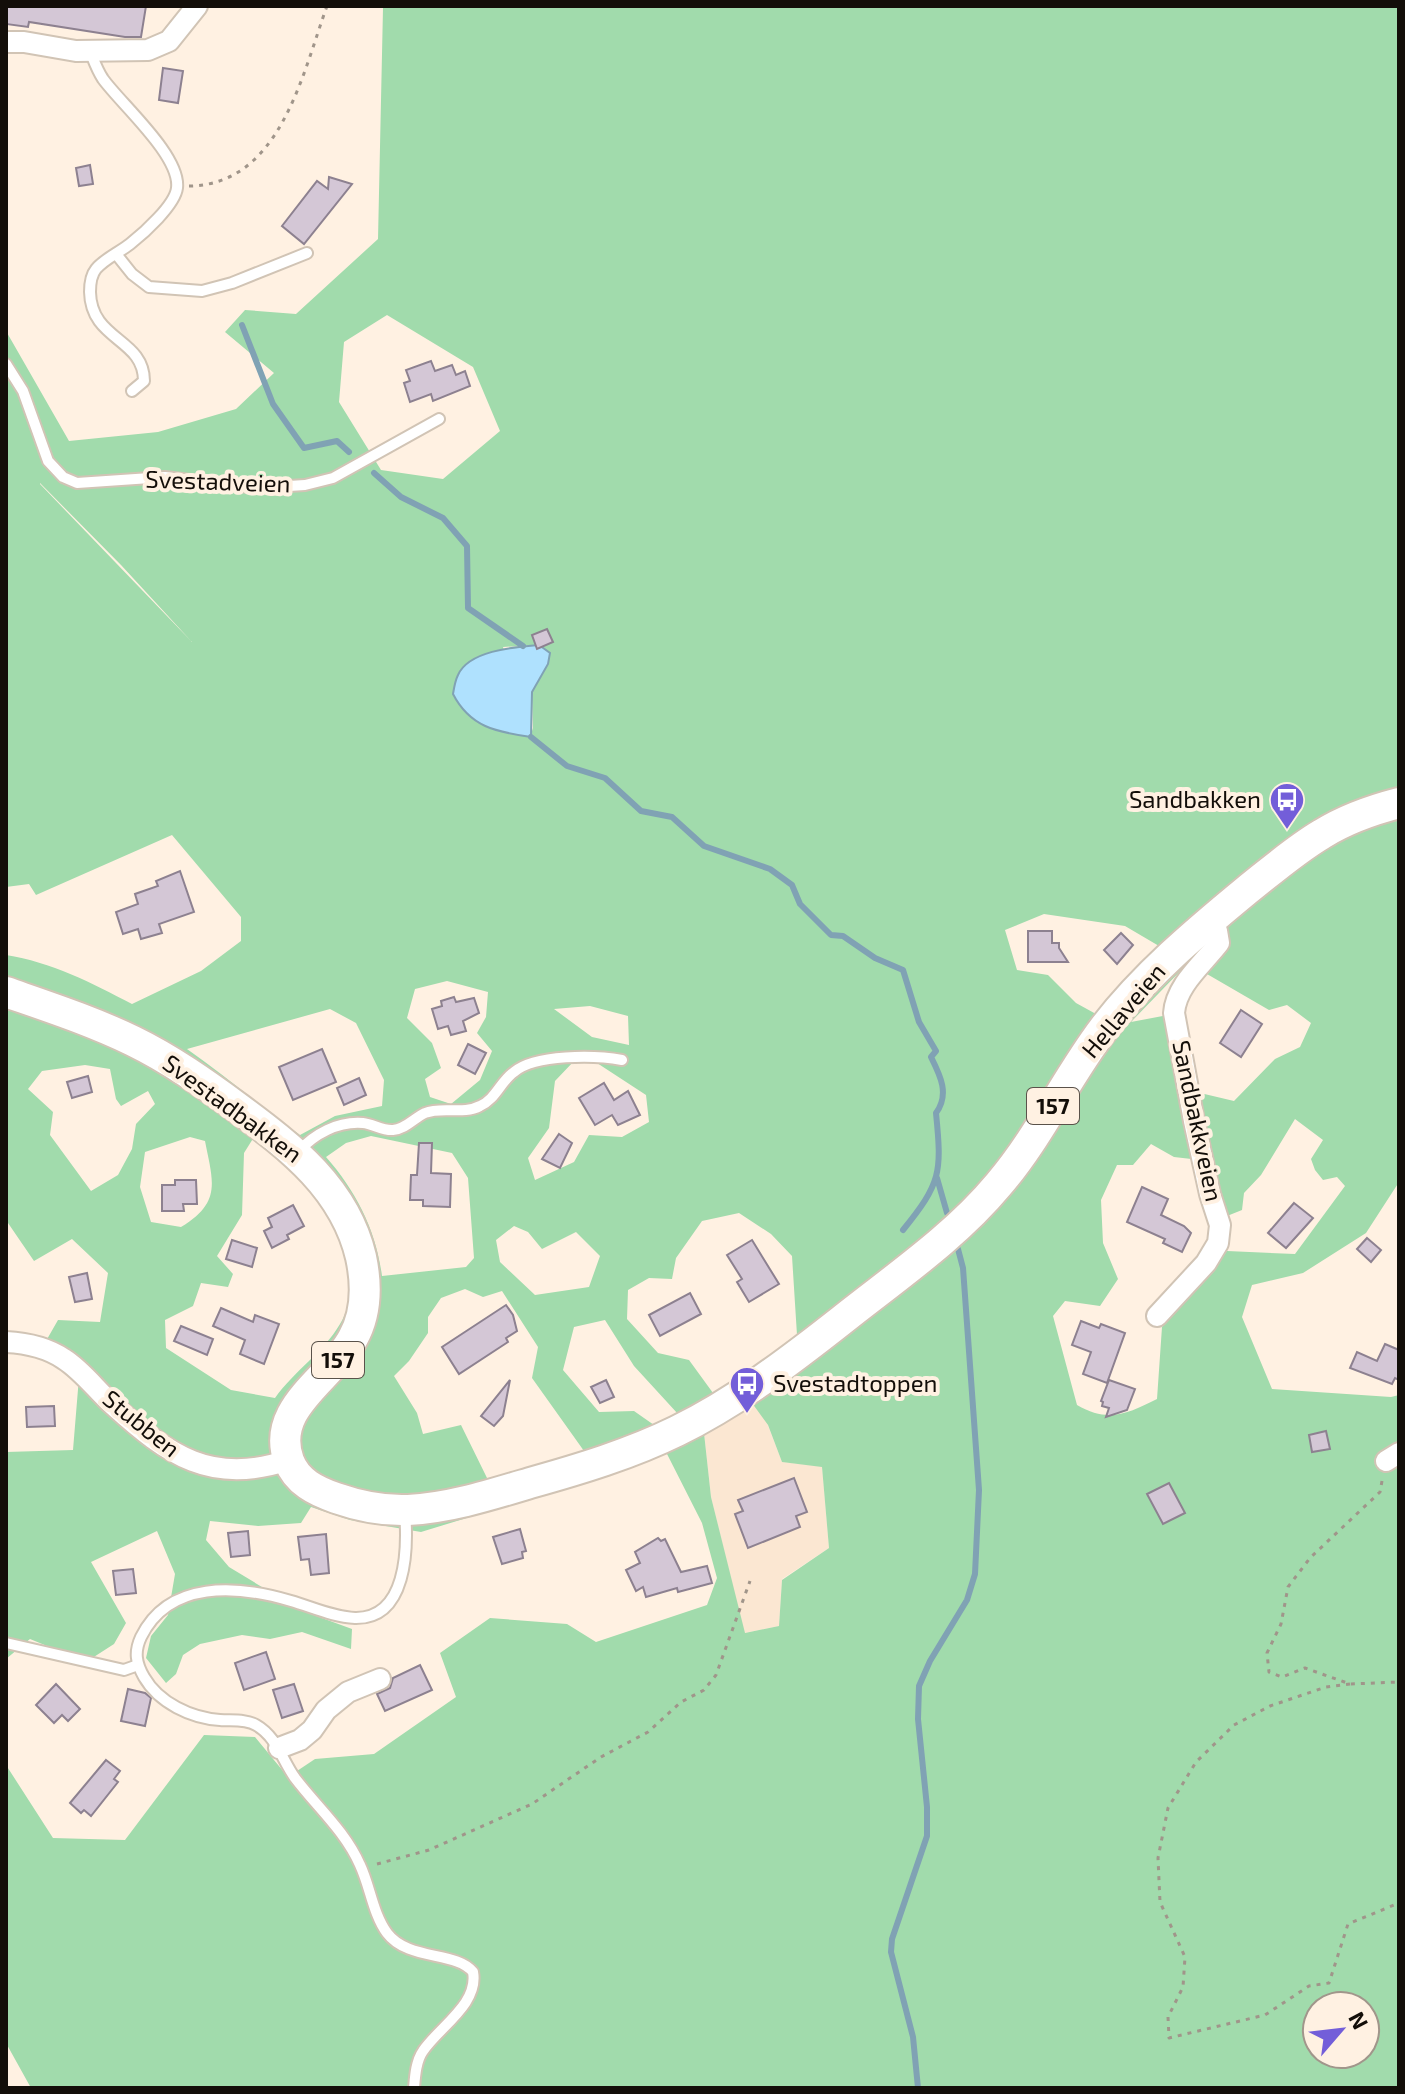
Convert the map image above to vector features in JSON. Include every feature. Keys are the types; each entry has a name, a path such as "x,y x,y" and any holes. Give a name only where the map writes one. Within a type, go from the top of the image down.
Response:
{"main road":[{"name":"Hellaveien","path":"405,1510 468,1500 581,1469 656,1441 705,1416 774,1372 931,1249 978,1207 1014,1166 1106,1025 1209,921 1296,850 1324,832 1352,818 1399,803"},
{"name":"Svestadbakken","path":"6,992 107,1028 161,1055 226,1099 297,1154 322,1179 351,1225 363,1268 363,1314 355,1336 337,1362 298,1403 289,1419 288,1460"},
{"name":"157","path":"288,1460 296,1474 318,1491 362,1506 405,1510"}],"street":[{"path":"6,42 90,51 157,48 177,33 197,6"},
{"name":"Sandbakkveien","path":"1157,1316 1206,1263 1218,1243 1220,1225 1210,1194 1174,1013 1175,1001 1185,984 1219,943 1217,931 1209,921"},
{"name":"Stubben","path":"6,1342 22,1343 64,1358 160,1444 196,1465 263,1469 288,1460"},
{"path":"279,1748 300,1740 312,1730 326,1710 348,1692 380,1679"}],"lane":[{"path":"90,51 105,81 163,153 177,186 164,211 138,237 94,271 90,289 91,302 100,325 136,354 143,368 144,381 132,391"},
{"path":"116,254 132,274 149,287 202,291 232,283 307,253"},
{"name":"Svestadveien","path":"6,364 23,391 48,461 63,477 77,483 165,477 257,488 305,485 341,474 439,419"},
{"path":"297,1154 313,1137 332,1128 361,1123 391,1130 407,1125 426,1113 475,1109 491,1099 509,1075 523,1066 582,1055 622,1060"},
{"path":"405,1510 407,1534 402,1577 391,1603 384,1610 366,1618 352,1618 288,1600 243,1592 192,1593 173,1600 147,1624 137,1645 138,1665 147,1682 177,1708 214,1720 248,1721 271,1737 292,1773 344,1837 362,1868 381,1923 391,1937 415,1951 462,1964 473,1972 475,1981 469,1998 420,2055 414,2088"},
{"path":"6,1643 53,1651 124,1670 138,1665"}],"path":[{"path":"177,186 224,181 245,170 261,155 285,115 327,6"},
{"path":"1350,1684 1305,1668 1282,1677 1269,1672 1267,1653 1281,1624 1288,1587 1310,1558 1380,1492 1392,1457"},
{"path":"362,1868 429,1850 532,1804 601,1757 648,1732 681,1702 704,1690 716,1675 750,1581"},
{"path":"1399,1682 1326,1687 1270,1706 1234,1725 1196,1762 1168,1808 1158,1858 1160,1902 1185,1957 1183,1987 1168,2017 1169,2038 1265,2015 1309,1986 1329,1983 1348,1924 1399,1903"}],"shaded area":[{"path":"752,1402 767,1423 782,1462 822,1466 829,1548 782,1579 779,1626 744,1633 711,1497 704,1432"}],"green space":[{"path":"386,6 1399,6 1399,1182 1366,1233 1303,1273 1252,1285 1242,1317 1272,1389 1399,1395 1399,2088 31,2088 6,2043 6,1765 53,1838 125,1840 204,1735 255,1737 288,1777 315,1759 374,1754 456,1697 440,1653 490,1618 567,1624 596,1642 707,1605 717,1578 702,1523 666,1452 626,1469 421,1532 350,1520 311,1507 301,1523 258,1526 210,1521 206,1540 229,1567 300,1610 352,1629 351,1649 302,1632 270,1639 242,1635 200,1644 183,1655 176,1674 166,1683 146,1658 151,1636 168,1615 175,1574 157,1531 91,1562 126,1623 114,1644 86,1662 30,1639 6,1659 6,1452 73,1450 80,1365 46,1341 58,1320 100,1322 108,1273 72,1239 34,1261 8,1223 6,955 55,968 132,1004 201,971 241,941 241,917 172,835 36,895 29,884 6,887 6,331 69,441 158,432 236,409 274,373 225,332 245,310 296,314 378,239 383,8","holes":["387,315 473,367 500,431 443,479 381,470 339,402 344,342","40,483 121,565 192,642 40,484","539,645 548,664 532,692 533,728 530,737 503,647","1044,914 1125,926 1159,946 1127,976 1096,1014 1076,1003 1048,975 1017,970 1005,930","1188,963 1269,1010 1287,1005 1311,1023 1300,1047 1275,1059 1234,1101 1196,1092 1168,1015 1131,1022","447,981 488,992 486,1017 477,1033 492,1051 480,1080 451,1104 430,1097 425,1079 441,1068 432,1043 407,1018 415,989","590,1006 628,1016 629,1045 592,1037 554,1009","330,1009 356,1023 384,1080 382,1106 335,1116 300,1135 187,1049","575,1060 597,1063 646,1095 649,1122 622,1137 589,1135 574,1162 535,1180 528,1158 549,1128 555,1081","85,1065 110,1069 116,1099 121,1106 148,1091 155,1104 136,1124 132,1149 118,1175 91,1191 50,1135 53,1112 28,1089 42,1071","1295,1119 1323,1140 1311,1159 1315,1170 1323,1180 1337,1177 1345,1186 1295,1254 1227,1251 1162,1327 1157,1399 1136,1409 1108,1415 1077,1405 1053,1316 1065,1301 1100,1306 1118,1279 1103,1243 1101,1200 1117,1165 1133,1165 1151,1144 1174,1157 1209,1161 1222,1218 1242,1210 1244,1193 1261,1175","371,1136 452,1153 468,1178 474,1258 466,1267 382,1276 375,1243 363,1212 326,1157 346,1143","190,1137 205,1141 211,1190 209,1200 194,1218 181,1227 151,1222 140,1187 145,1152","254,1137 292,1168 321,1205 341,1244 349,1286 347,1306 340,1324 275,1398 231,1390 166,1348 165,1320 193,1306 201,1283 228,1287 233,1274 217,1256 242,1215 244,1153","739,1213 771,1234 792,1256 797,1335 713,1393 689,1360 658,1353 627,1319 628,1290 649,1278 672,1279 676,1258 702,1221","514,1226 528,1232 542,1249 576,1232 600,1256 589,1287 535,1295 500,1262 496,1240","465,1289 483,1297 502,1291 538,1347 532,1378 584,1451 531,1471 488,1480 461,1425 423,1434 417,1413 394,1376 409,1361 428,1333 428,1317 441,1298","605,1320 634,1366 678,1414 654,1425 634,1411 599,1412 563,1370 574,1327","752,1403 768,1425 782,1462 822,1467 829,1548 782,1580 779,1626 745,1633 711,1497 704,1433"]}],"water":[{"path":"539,645 550,653 548,664 532,692 531,737 485,726 467,714 453,694 455,682 464,667 472,660 494,651"}],"building":[{"path":"6,6 146,6 141,37 125,37 29,22 28,27 6,24"},
{"path":"163,68 183,71 178,103 159,100"},
{"path":"90,165 93,184 79,186 76,168"},
{"path":"329,177 352,184 304,244 282,226 317,181 328,189"},
{"path":"431,361 435,371 452,365 456,375 465,371 470,386 433,401 431,394 410,402 404,383 410,381 406,370"},
{"path":"547,629 553,642 537,649 532,635"},
{"path":"180,871 194,912 159,924 162,933 141,939 138,929 123,934 116,912 138,904 135,894 158,886 156,881"},
{"path":"1028,931 1052,931 1052,943 1059,943 1068,962 1028,962"},
{"path":"1121,933 1133,945 1117,964 1104,950"},
{"path":"454,997 456,1002 474,998 479,1013 463,1021 466,1031 451,1035 448,1026 438,1029 432,1009 442,1006 441,1001"},
{"path":"1241,1010 1262,1024 1241,1057 1220,1043"},
{"path":"468,1044 486,1053 475,1074 458,1065"},
{"path":"322,1049 336,1082 293,1100 279,1067"},
{"path":"88,1076 92,1092 72,1098 67,1082"},
{"path":"359,1078 366,1095 344,1105 337,1088"},
{"path":"604,1083 614,1100 628,1091 640,1115 618,1125 612,1115 595,1125 579,1098"},
{"path":"559,1134 572,1143 560,1168 542,1159"},
{"path":"419,1143 432,1143 431,1173 451,1174 450,1207 423,1206 423,1200 410,1200 411,1175 417,1175"},
{"path":"175,1180 196,1180 197,1204 183,1204 184,1211 162,1211 162,1185 175,1185"},
{"path":"1142,1187 1168,1199 1161,1215 1184,1226 1191,1233 1182,1252 1163,1243 1165,1239 1127,1222"},
{"path":"1294,1203 1313,1218 1286,1248 1268,1233"},
{"path":"293,1205 304,1226 272,1248 264,1231 272,1227 268,1218"},
{"path":"1367,1238 1381,1250 1371,1262 1357,1249"},
{"path":"232,1240 257,1248 252,1267 226,1259"},
{"path":"752,1240 779,1284 749,1302 737,1282 742,1279 727,1255"},
{"path":"87,1273 92,1299 75,1302 69,1277"},
{"path":"690,1293 701,1314 660,1336 649,1315"},
{"path":"506,1305 513,1315 517,1331 506,1338 508,1342 459,1374 442,1347"},
{"path":"221,1308 253,1322 255,1315 279,1324 264,1364 240,1354 245,1340 213,1326"},
{"path":"1081,1321 1125,1333 1107,1383 1083,1374 1091,1352 1072,1345"},
{"path":"181,1326 213,1339 207,1355 174,1341"},
{"path":"1385,1344 1399,1350 1399,1380 1395,1378 1392,1384 1350,1368 1357,1352 1377,1361"},
{"path":"510,1380 503,1416 494,1426 481,1416"},
{"path":"606,1380 614,1397 600,1403 591,1387"},
{"path":"1109,1380 1135,1389 1127,1410 1106,1417 1109,1408 1102,1406 1101,1401"},
{"path":"54,1406 55,1426 27,1427 26,1407"},
{"path":"1326,1431 1330,1449 1312,1452 1309,1435"},
{"path":"794,1478 807,1512 796,1516 800,1527 748,1548 735,1514 743,1511 738,1500"},
{"path":"1169,1483 1185,1513 1163,1524 1147,1494"},
{"path":"520,1529 526,1551 522,1552 523,1558 502,1564 493,1537"},
{"path":"248,1531 250,1555 231,1557 228,1533"},
{"path":"326,1534 329,1573 311,1575 309,1559 301,1560 298,1537"},
{"path":"658,1538 661,1541 665,1539 681,1572 707,1566 712,1583 646,1597 643,1587 636,1591 626,1570 640,1563 635,1552"},
{"path":"133,1569 136,1593 116,1595 113,1571"},
{"path":"266,1652 275,1679 244,1690 235,1663"},
{"path":"420,1665 432,1690 385,1711 377,1694 390,1688 393,1678"},
{"path":"56,1684 80,1709 68,1721 62,1715 54,1723 36,1705"},
{"path":"294,1684 303,1711 282,1718 273,1690"},
{"path":"128,1689 145,1693 151,1698 145,1726 121,1721"},
{"path":"106,1760 120,1771 114,1779 118,1782 91,1816 84,1810 81,1813 70,1803"}],"waterway":[{"path":"242,325 273,404 304,448 337,441 349,452"},
{"path":"374,473 401,497 443,518 467,546 468,608 523,646"},
{"path":"531,737 567,766 605,778 641,811 672,817 704,846 770,869 792,885 800,904 831,935 843,936 875,958 903,970 919,1022 936,1051 931,1057 943,1092 936,1113 939,1150 936,1176 925,1200 903,1230"},
{"path":"937,1178 947,1213"},
{"path":"918,2088 913,2037 891,1952 892,1939 927,1836 918,1719 919,1686 930,1661 967,1600 975,1574 979,1490 963,1268 958,1249"}],"place":[{"name":"Sandbakken","path":"1287,831"},
{"name":"Svestadtoppen","path":"747,1415"}]}
